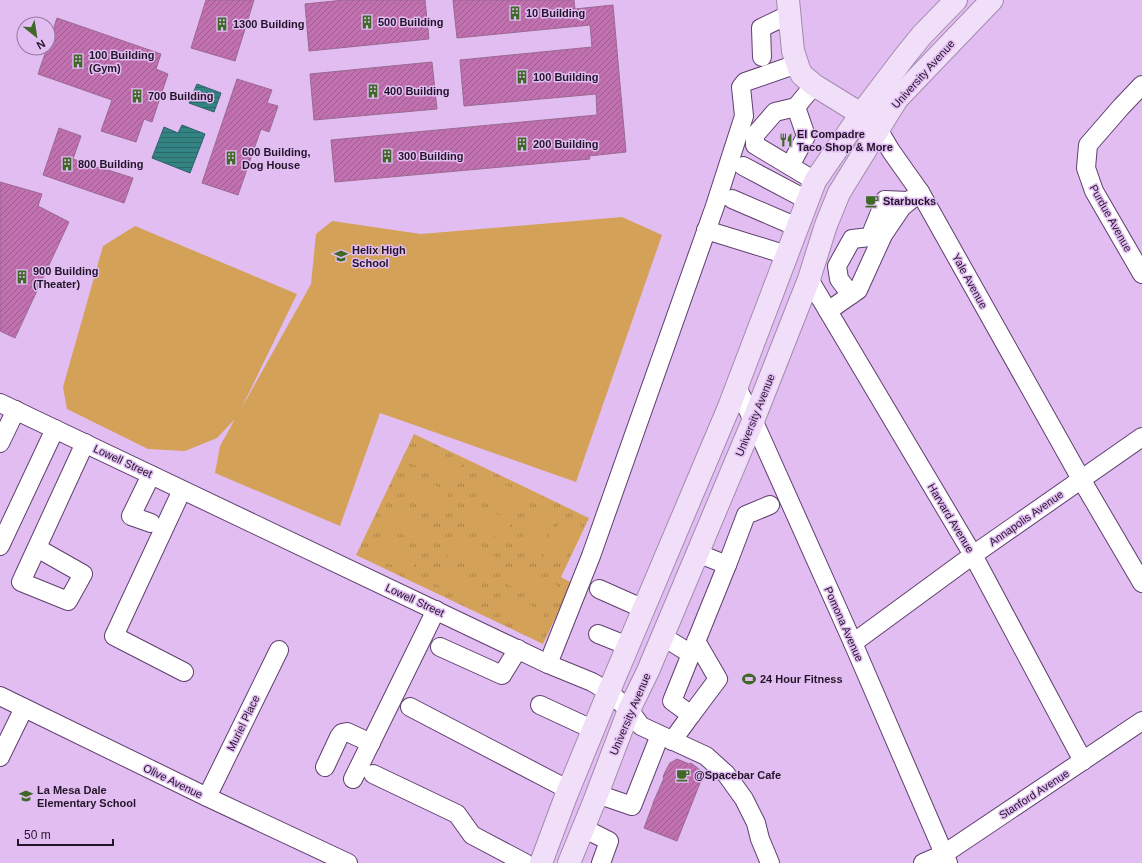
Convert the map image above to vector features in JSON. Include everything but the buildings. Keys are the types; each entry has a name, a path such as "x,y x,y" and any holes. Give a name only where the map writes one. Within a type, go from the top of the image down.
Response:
{"main road":[{"name":"University Avenue","path":"541,863 609,692 737,387 811,190 907,42 922,35 956,0"},
{"name":"University Avenue","path":"571,862 629,710 648,671 753,421 809,279 826,225 839,193 896,99 992,0"},
{"name":"Yale Avenue","path":"791,5 793,51 802,76 861,114 878,129"}],"street":[{"path":"762,57 761,28 791,5"},
{"path":"548,664 591,556 706,230 744,116 742,87 745,82 798,67"},
{"path":"811,190 790,166 755,145 755,135 776,112 796,107 814,85"},
{"name":"Purdue Avenue","path":"1142,85 1088,145 1086,168 1094,191 1142,274"},
{"path":"790,166 806,136 796,107"},
{"name":"Yale Avenue","path":"878,129 914,197 1142,583"},
{"path":"742,166 811,190"},
{"path":"828,311 858,290 883,234 902,207 914,197"},
{"path":"851,295 839,279 837,266 852,239 870,238 885,200 914,197"},
{"path":"732,199 797,227"},
{"path":"706,230 787,255"},
{"name":"Harvard Avenue","path":"809,279 973,554 1083,761"},
{"name":"Pomona Avenue","path":"737,387 853,642 946,858"},
{"path":"0,443 8,406"},
{"name":"Lowell Street","path":"8,406 548,664 592,682 609,692 629,710 642,726 706,756 726,774 744,799 756,823 760,839 770,863"},
{"path":"0,546 55,429"},
{"name":"Annapolis Avenue","path":"853,642 973,554 1142,438"},
{"path":"37,548 85,443"},
{"path":"151,475 131,516 151,523"},
{"path":"182,490 114,636 184,672"},
{"path":"691,715 672,701 746,515 770,504"},
{"path":"697,553 727,565"},
{"path":"599,589 644,609"},
{"path":"353,779 436,610"},
{"path":"598,634 628,646"},
{"path":"597,794 632,806 666,738 691,715 718,679 694,648 662,636"},
{"path":"440,648 502,675 518,649"},
{"name":"Muriel Place","path":"207,797 279,650"},
{"name":"Olive Avenue","path":"0,696 343,862"},
{"path":"540,705 594,730"},
{"path":"410,707 569,790"},
{"path":"0,757 24,708"},
{"name":"Stanford Avenue","path":"923,863 946,858 1142,721"},
{"path":"325,767 342,733 347,732 371,743"},
{"path":"373,774 457,814 472,835 525,863"},
{"path":"584,828 609,841 601,863"}],"green space":[{"path":"622,217 662,235 576,482 380,413 340,526 215,473 220,446 235,419 217,438 185,451 148,449 67,409 63,387 103,246 135,226 297,294 241,409 311,284 316,234 332,221 421,234"},
{"path":"414,434 589,518 561,577 572,583 543,644 356,555"},
{"path":"421,445 462,464 453,483 412,464"},
{"path":"408,472 449,492 440,510 400,491"},
{"path":"484,475 525,494 516,513 475,494"},
{"path":"471,502 512,521 503,540 462,521"},
{"path":"538,504 557,513 538,554 519,545"},
{"path":"392,507 433,526 424,545 383,525"},
{"path":"562,516 581,525 562,565 543,556"},
{"path":"378,536 419,555 410,574 370,554"},
{"path":"455,537 495,556 486,575 446,555"},
{"path":"442,564 483,583 474,602 433,583"},
{"path":"517,566 558,586 549,604 508,585"},
{"path":"504,593 545,612 536,631 495,612"}],"shaded area":[{"path":"197,84 221,93 214,112 189,103"},
{"path":"182,125 205,134 190,173 152,158 164,127 178,133"}],"place":[{"name":"10 Building","path":"515,13"},
{"name":"500 Building","path":"367,22"},
{"name":"1300 Building","path":"222,24"},
{"name":"100 Building (Gym)","path":"78,61"},
{"name":"100 Building","path":"522,77"},
{"name":"400 Building","path":"373,91"},
{"name":"700 Building","path":"137,96"},
{"name":"El Compadre Taco Shop & More","path":"786,140"},
{"name":"200 Building","path":"522,144"},
{"name":"300 Building","path":"387,156"},
{"name":"600 Building, Dog House","path":"231,158"},
{"name":"800 Building","path":"67,164"},
{"name":"Starbucks","path":"872,201"},
{"name":"Helix High School","path":"341,256"},
{"name":"900 Building (Theater)","path":"22,277"},
{"name":"24 Hour Fitness","path":"749,679"},
{"name":"@Spacebar Cafe","path":"683,775"},
{"name":"La Mesa Dale Elementary School","path":"26,796"}]}
